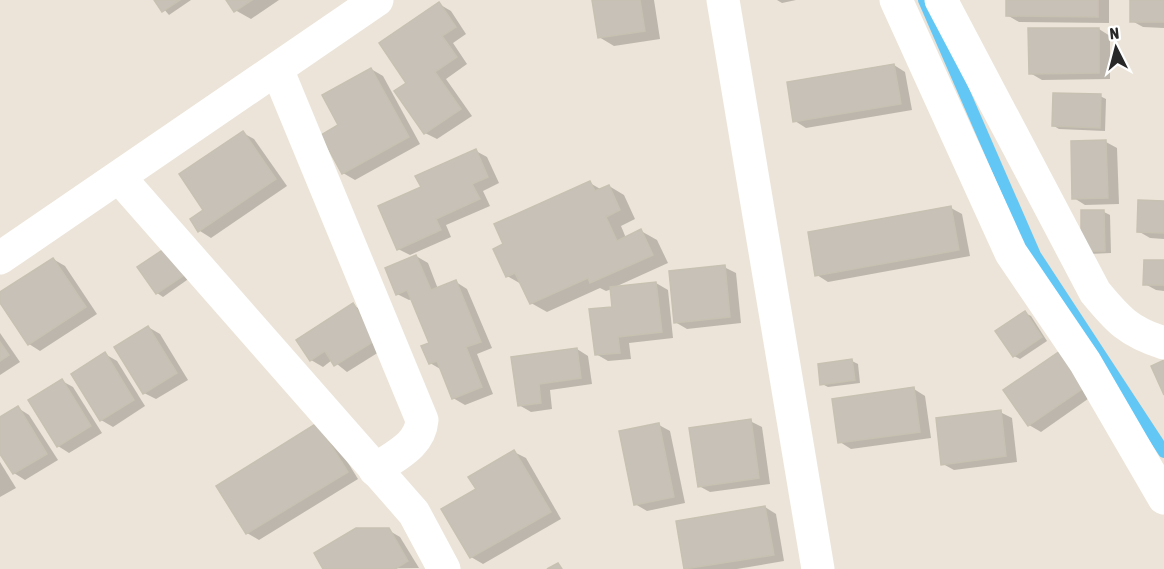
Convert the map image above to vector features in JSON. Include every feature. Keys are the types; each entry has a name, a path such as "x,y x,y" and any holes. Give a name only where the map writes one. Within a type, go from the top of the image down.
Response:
{"street":[{"path":"0,258 377,0"},
{"path":"723,0 818,569"},
{"path":"896,0 1011,253 1085,362 1164,498"},
{"path":"941,0 1095,292 1120,322 1146,337 1164,343"},
{"path":"277,69 422,420 421,432 413,443 375,470"},
{"path":"119,177 414,513 444,569"}],"building":[{"path":"154,0 180,0 162,12"},
{"path":"226,0 252,0 234,12"},
{"path":"592,0 640,0 645,31 598,38"},
{"path":"1006,0 1098,0 1098,17 1006,16"},
{"path":"1130,0 1164,0 1164,22 1130,22"},
{"path":"439,2 456,27 442,36 457,57 435,72 461,109 424,134 394,91 406,83 379,43"},
{"path":"1028,28 1099,28 1099,73 1029,74"},
{"path":"894,64 901,104 793,122 787,82"},
{"path":"371,68 409,137 342,174 321,135 338,125 322,95"},
{"path":"1053,93 1101,94 1100,128 1052,126"},
{"path":"243,131 276,179 198,232 190,219 203,210 179,174"},
{"path":"1106,140 1108,198 1072,199 1071,141"},
{"path":"476,149 488,177 472,184 480,199 436,219 441,230 397,250 378,206 421,187 415,176"},
{"path":"590,181 595,191 609,185 620,210 606,217 617,241 641,229 653,255 590,283 588,278 530,304 515,273 506,277 493,249 503,244 494,224"},
{"path":"1138,200 1164,201 1164,233 1137,232"},
{"path":"951,206 959,250 815,276 808,232"},
{"path":"1081,210 1104,210 1105,251 1081,251"},
{"path":"170,245 189,272 156,294 137,267"},
{"path":"416,255 431,290 456,280 481,342 466,347 482,387 452,399 437,361 429,364 421,346 429,343 407,290 396,295 385,268"},
{"path":"53,258 86,307 28,345 0,303 0,292"},
{"path":"1144,260 1164,260 1164,285 1143,285"},
{"path":"725,265 730,317 674,323 669,271"},
{"path":"656,282 662,332 618,337 620,353 595,355 589,309 612,307 610,287"},
{"path":"353,303 376,340 334,366 325,351 310,361 296,340"},
{"path":"1025,311 1042,337 1013,357 995,331"},
{"path":"148,326 177,373 143,394 114,347"},
{"path":"0,342 9,355 0,361"},
{"path":"577,348 581,378 539,384 541,403 518,406 511,357"},
{"path":"1060,351 1085,387 1028,426 1003,390"},
{"path":"105,352 134,400 100,421 71,374"},
{"path":"852,359 855,380 820,385 818,364"},
{"path":"1164,360 1164,395 1151,366"},
{"path":"62,379 91,426 57,447 28,400"},
{"path":"914,387 920,432 838,443 832,399"},
{"path":"18,406 47,454 13,474 0,454 0,417"},
{"path":"1001,410 1006,456 941,465 936,418"},
{"path":"751,419 759,478 698,487 689,428"},
{"path":"317,423 348,472 246,534 216,486"},
{"path":"659,423 674,497 634,505 619,431"},
{"path":"514,450 551,512 470,558 441,509 476,489 468,477"},
{"path":"765,506 774,555 684,569 676,521"},
{"path":"356,528 389,528 408,561 395,569 323,569 314,553"},
{"path":"558,563 562,569 547,569"}],"waterway":[{"path":"924,0 1035,255 1164,452"}]}
